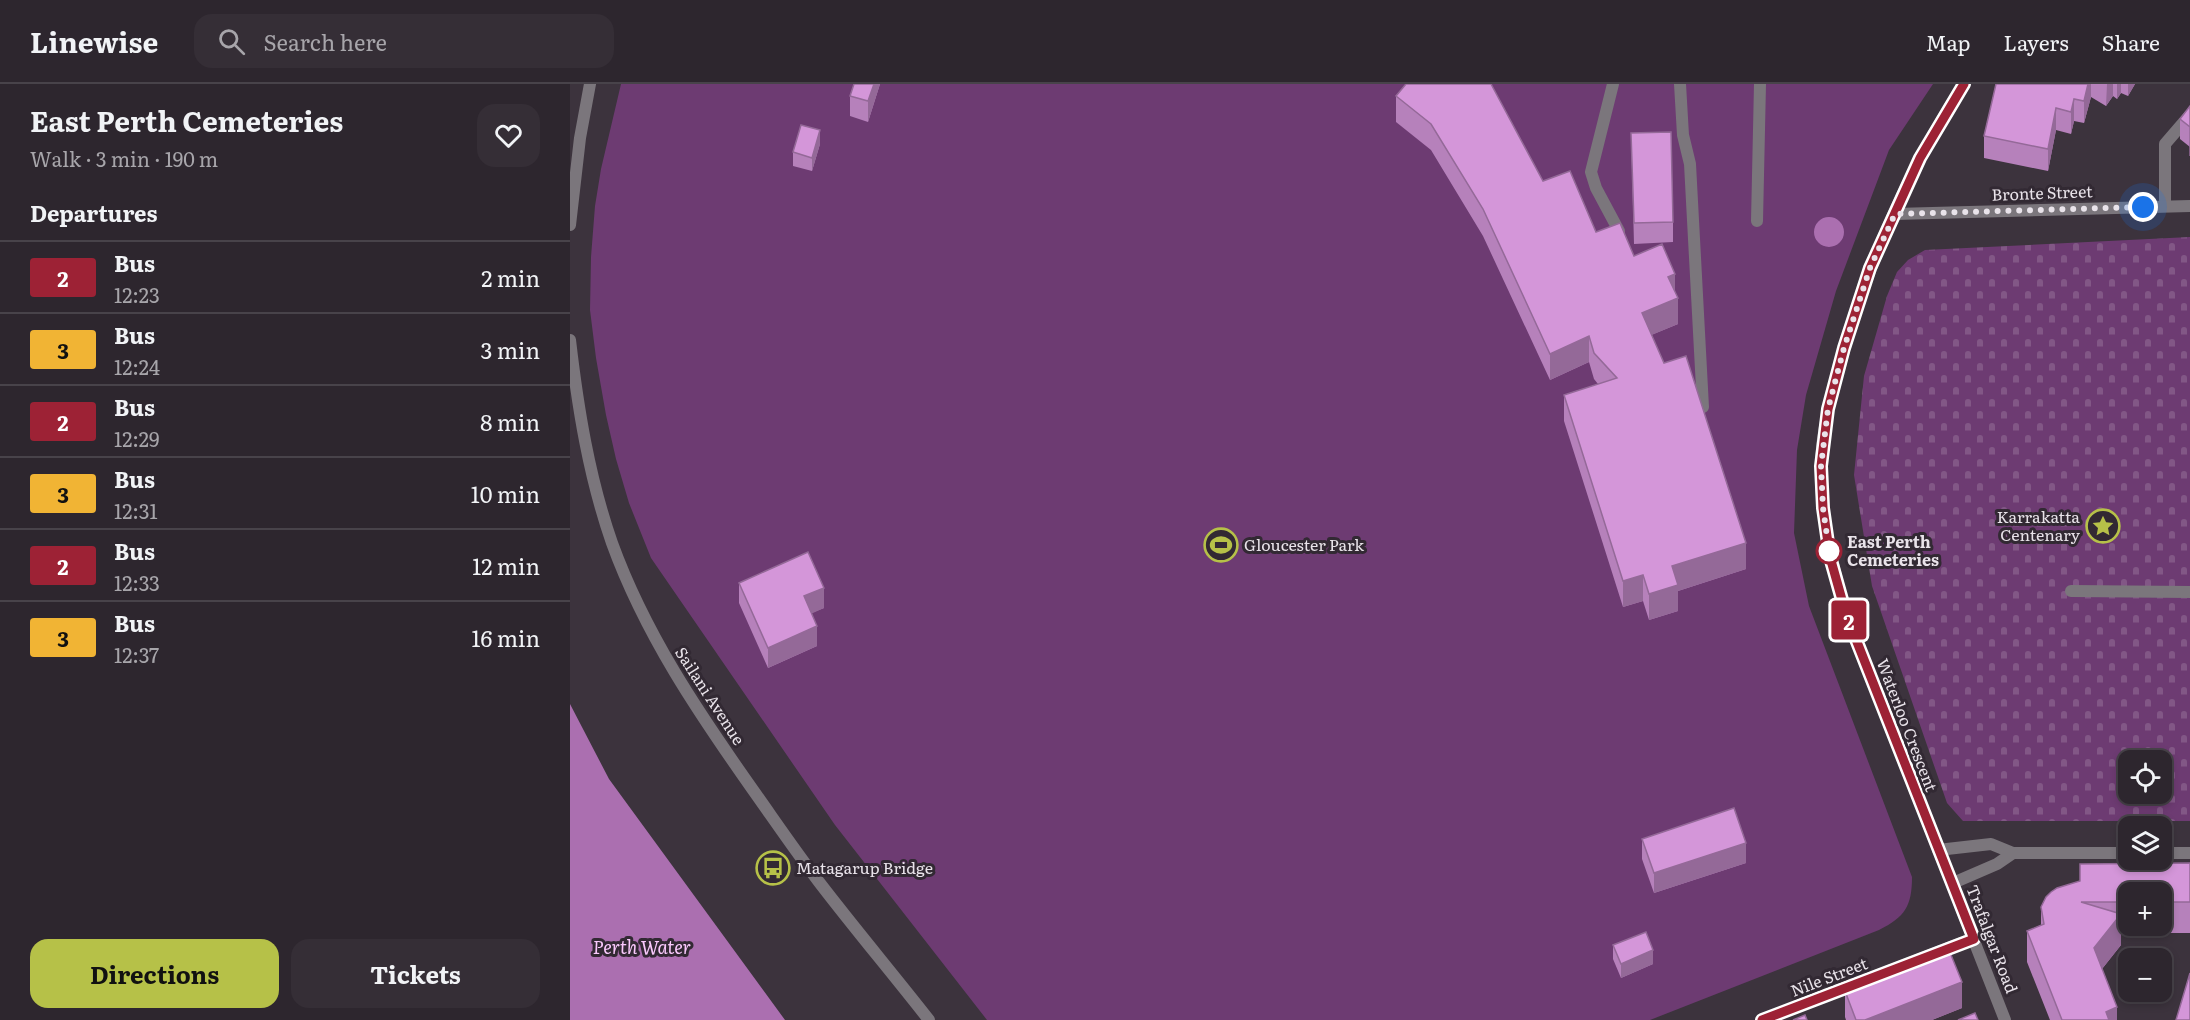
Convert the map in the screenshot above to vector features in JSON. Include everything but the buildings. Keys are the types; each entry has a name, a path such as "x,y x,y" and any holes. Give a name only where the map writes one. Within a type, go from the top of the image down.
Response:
{"street":[{"path":"570,225 579,138 590,84"},
{"path":"1613,84 1591,172 1596,188 1619,231"},
{"path":"1680,84 1683,135 1690,164 1703,407"},
{"path":"1757,221 1760,84"},
{"name":"Waterloo Crescent","path":"1947,869 1846,614 1830,557 1823,508 1821,466 1828,409 1844,348 1870,268 1920,158 1964,84"},
{"path":"2165,206 2165,144 2190,115"},
{"name":"Bronte Street","path":"1895,214 2190,206"},
{"name":"Sailani Avenue","path":"570,340 582,430 592,475 612,542 626,578 661,651 713,734 818,881 929,1020"},
{"path":"2071,591 2190,592"},
{"path":"1938,850 1991,844 2013,853 2118,853"},
{"path":"1953,883 1997,864 2013,853"},
{"path":"2172,853 2190,853"},
{"name":"Trafalgar Road","path":"1947,869 2005,1020"},
{"name":"Nile Street","path":"1762,1020 1974,939"}],"green space":[{"name":"Gloucester Park","path":"621,84 1933,84 1889,150 1836,291 1806,395 1797,450 1794,533 1809,606 1912,877 1912,887 1905,909 1895,920 1879,930 1650,1020 987,1020 835,825 651,558 629,503 606,415 590,310 595,206 601,169"},
{"name":"East Perth Cemeteries","path":"2190,237 2190,821 2172,821 2172,816 2118,816 2118,821 1963,821 1947,803 1872,586 1854,475 1864,376 1887,296 1897,272 1908,260 1925,250"}],"water":[{"path":"1829,217 1840,221 1844,232 1840,243 1829,247 1818,243 1814,232 1818,221"},
{"name":"Perth Water","path":"570,704 609,779 785,1020 570,1020"}],"bus line":[{"name":"2","path":"1762,1020 1974,939 1846,614 1830,557 1823,508 1821,466 1828,409 1844,348 1870,268 1920,158 1964,84"}],"place":[{"name":"Karrakatta Centenary","path":"2103,526"},
{"name":"Gloucester Park","path":"1221,545"},
{"name":"East Perth Cemeteries","path":"1829,551"},
{"name":"Matagarup Bridge","path":"773,868"}],"route":[{"path":"1829,551 1830,557 1823,508 1821,466 1828,409 1844,348 1870,268 1895,214 2143,207"}]}
